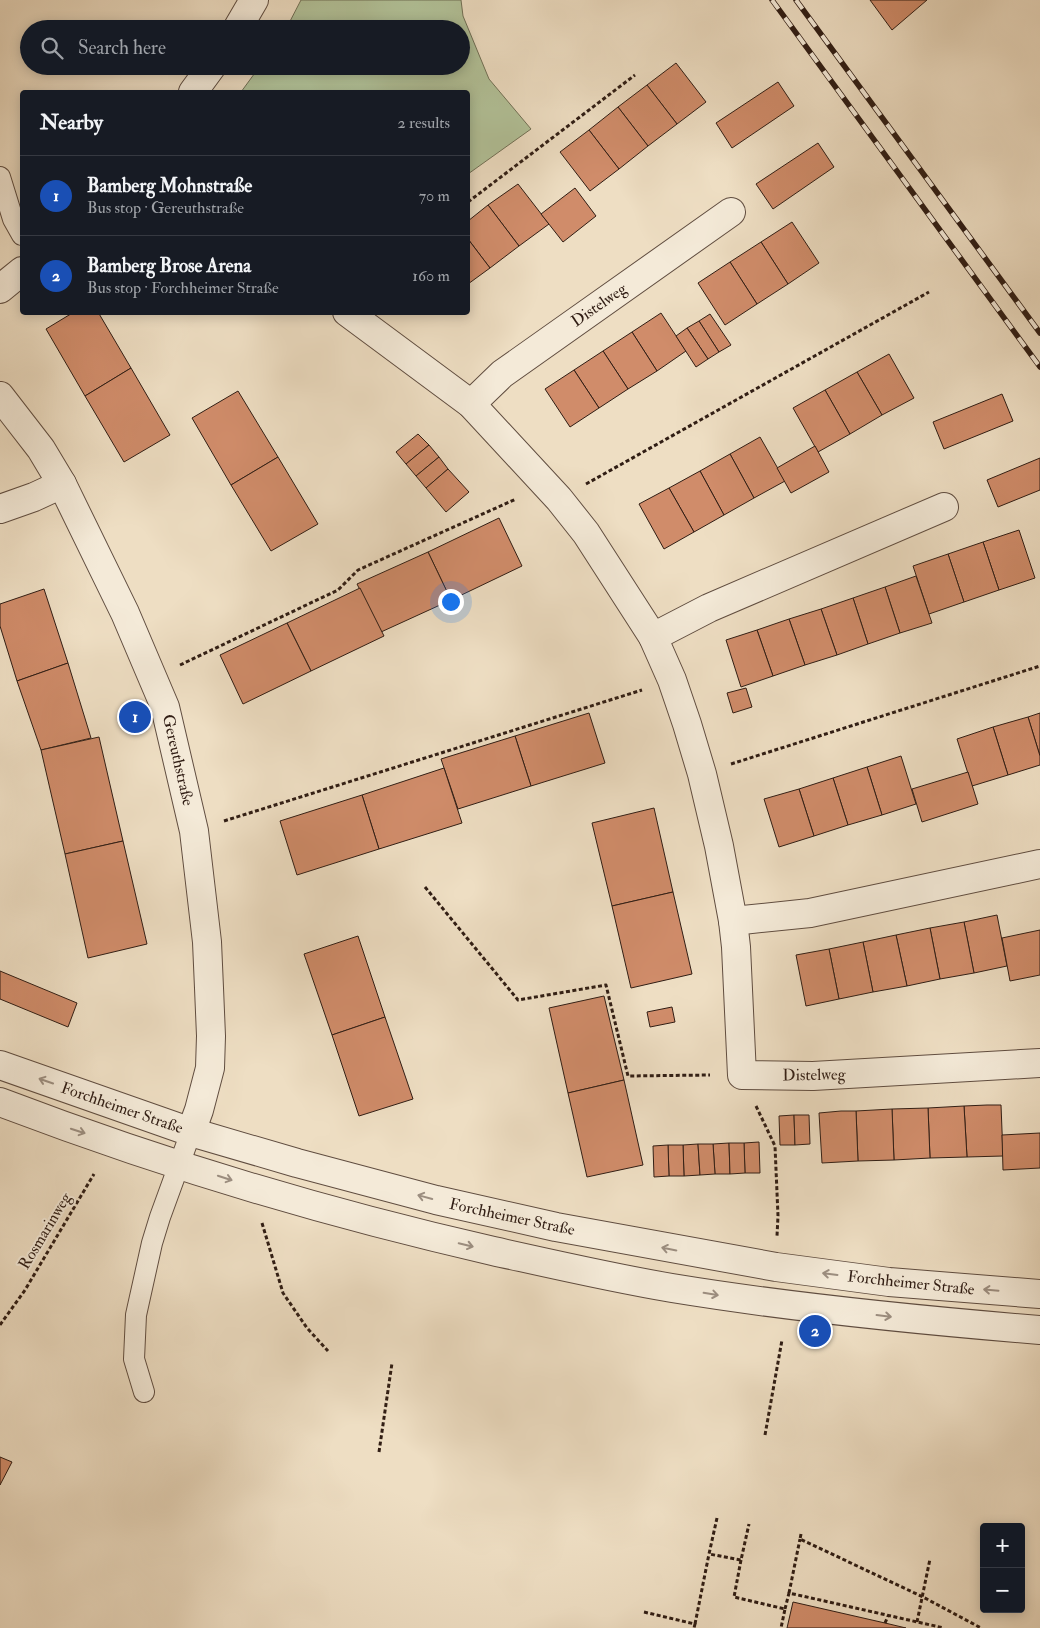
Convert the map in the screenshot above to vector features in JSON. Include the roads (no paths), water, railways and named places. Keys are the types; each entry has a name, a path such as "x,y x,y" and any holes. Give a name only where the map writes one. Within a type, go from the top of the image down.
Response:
{"street":[{"path":"242,20 254,0"},
{"path":"194,90 205,75"},
{"name":"Distelweg","path":"471,404 502,374 731,212"},
{"path":"0,289 20,273"},
{"path":"351,315 471,404 553,492 586,533 653,637 672,680 702,774 734,920 810,913 1040,864"},
{"name":"Gereuthstraße","path":"0,396 41,449 62,484 125,613 165,706 194,830 206,942 211,1036 210,1068 191,1132"},
{"path":"0,509 34,497 62,484"},
{"path":"653,637 708,608 944,507"},
{"name":"Distelweg","path":"734,920 742,1075 813,1076 1040,1063"},
{"name":"Forchheimer Straße","path":"0,1065 191,1132 297,1163 436,1200 556,1228 776,1267 889,1282 1040,1294"},
{"path":"0,1102 66,1127 266,1191 433,1237 552,1264 670,1288 749,1299 912,1319 1040,1330"}],"lane":[{"path":"0,177 13,219 20,231"},
{"path":"144,1392 134,1359 136,1315 152,1243 166,1198 191,1132"}],"railway":[{"path":"772,0 1040,367"},
{"path":"796,0 1040,333"}],"place":[{"name":"Bamberg Mohnstraße","path":"135,717"},
{"name":"Bamberg Brose Arena","path":"815,1331"}]}
